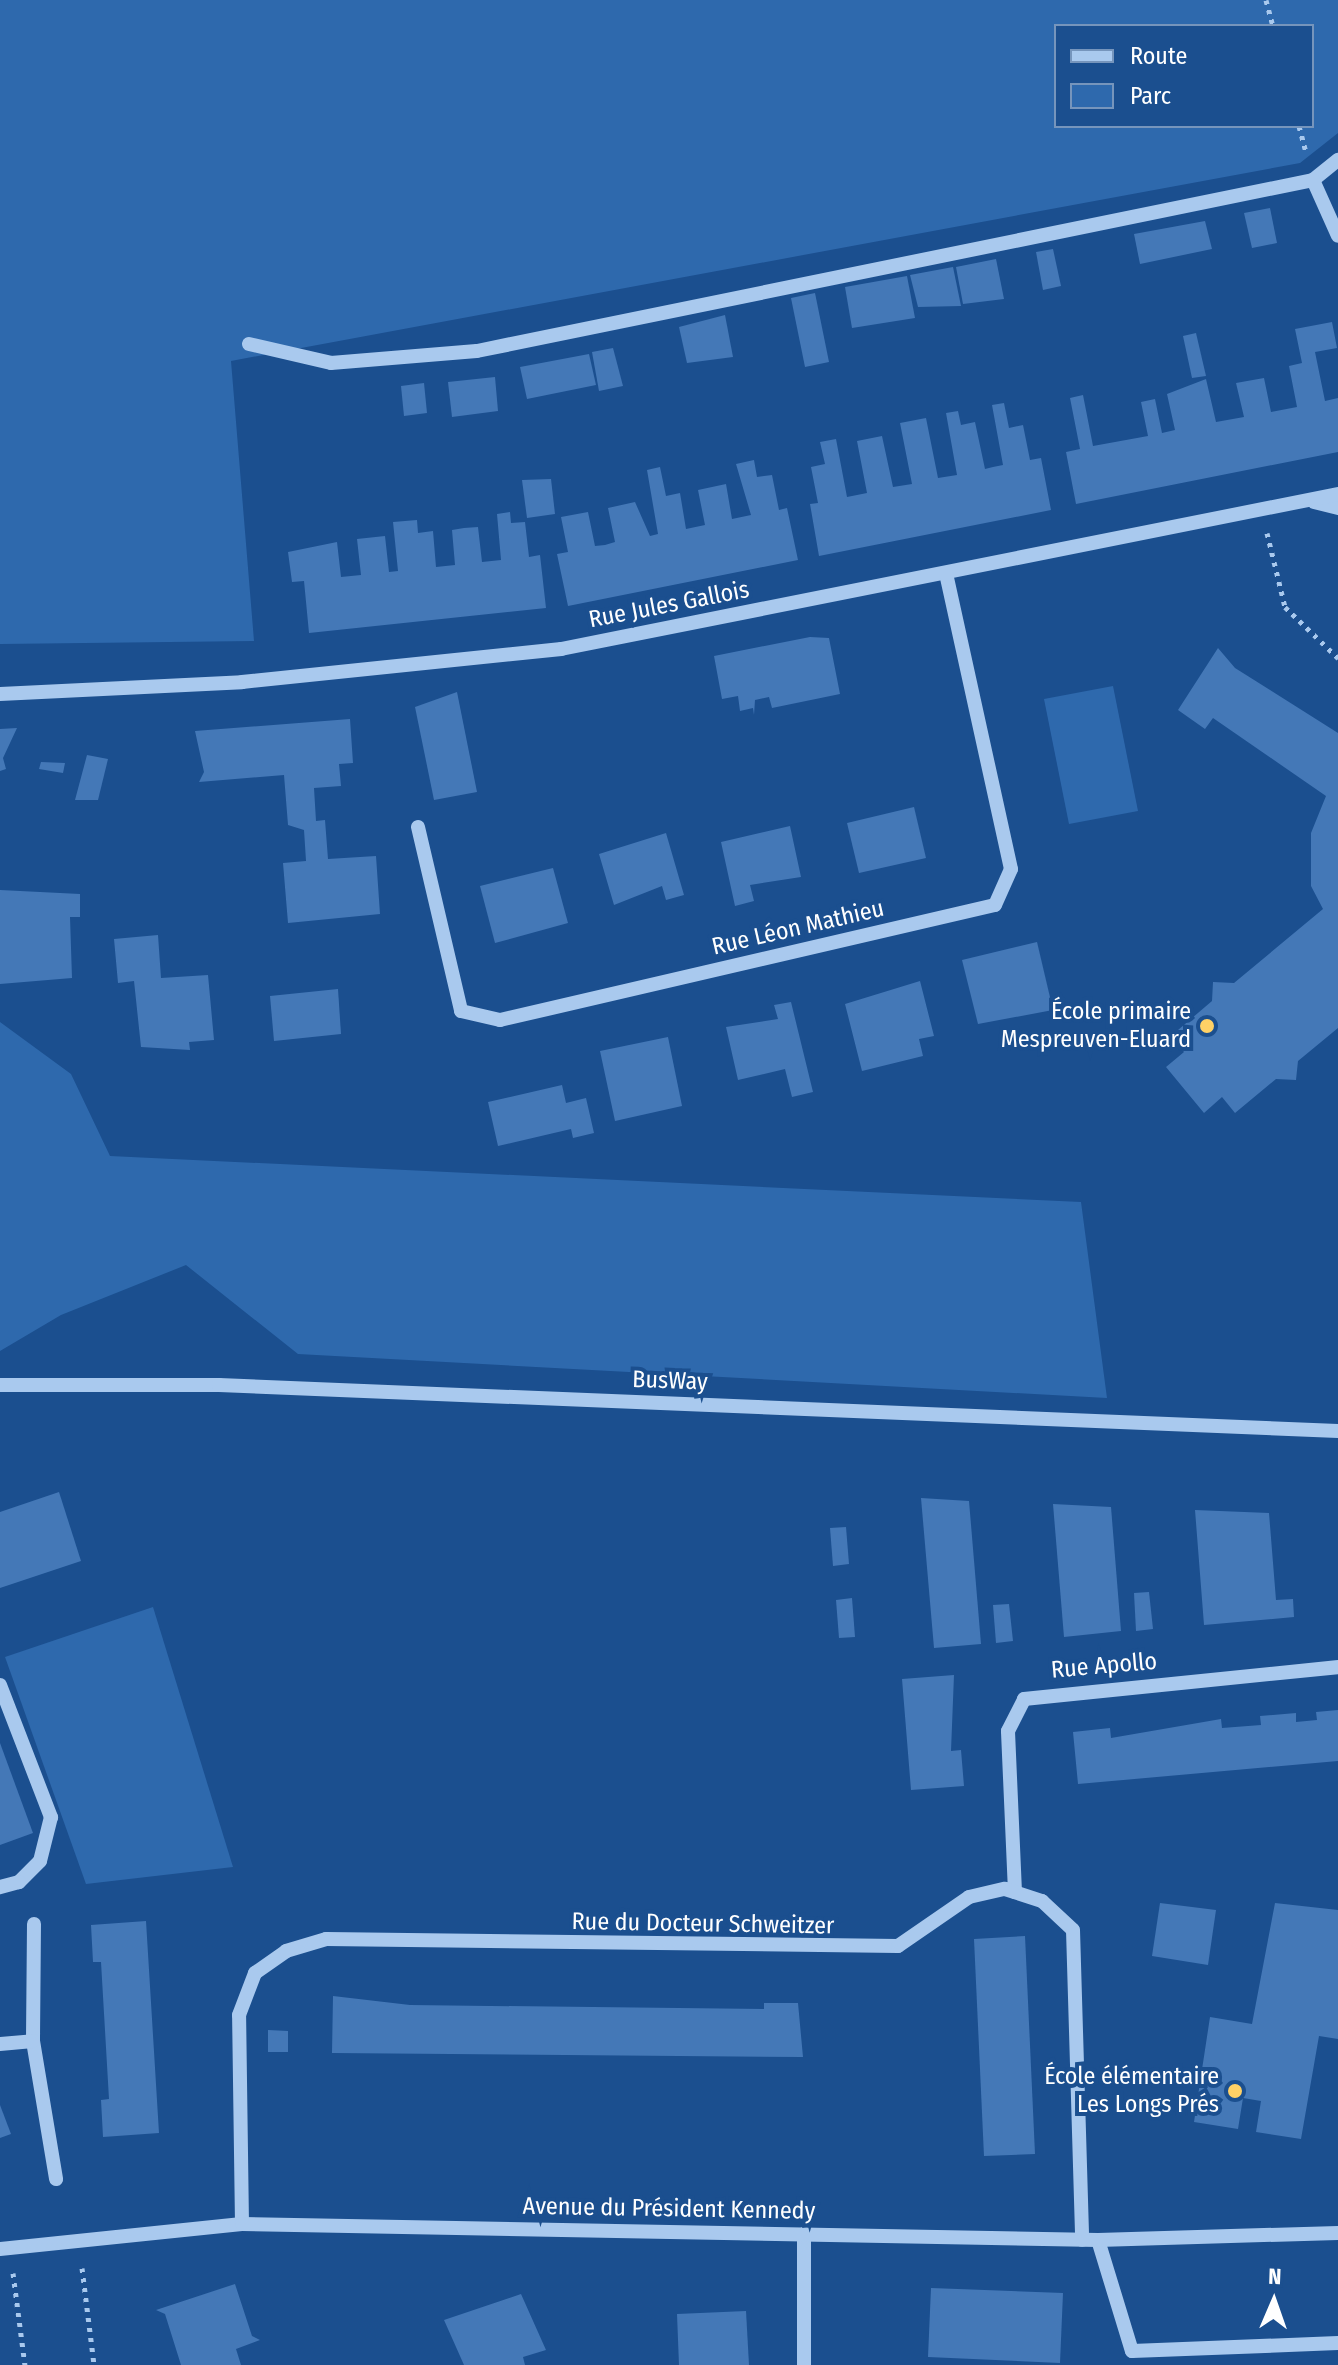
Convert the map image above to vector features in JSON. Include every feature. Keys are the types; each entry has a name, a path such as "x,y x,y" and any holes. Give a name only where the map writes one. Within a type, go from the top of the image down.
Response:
{"street":[{"path":"249,344 331,363 477,351 1313,180 1338,160"},
{"path":"1313,180 1338,236"},
{"name":"Rue Jules Gallois","path":"0,694 242,682 561,649 1262,513 1338,494"},
{"path":"1310,501 1338,508"},
{"name":"Rue Léon Mathieu","path":"418,827 461,1011 500,1020 995,905 1011,869 946,573"},
{"name":"BusWay","path":"0,1385 219,1385 1338,1431"},
{"name":"Rue Apollo","path":"1015,1892 1008,1731 1024,1699 1338,1667"},
{"path":"0,1685 51,1817 40,1861 19,1882 0,1887"},
{"path":"1015,1892 1042,1901 1073,1930 1082,2240"},
{"name":"Rue du Docteur Schweitzer","path":"242,2224 239,2015 255,1973 286,1951 326,1939 898,1946 969,1897 1015,1892"},
{"path":"34,1924 33,2041 56,2179"},
{"path":"0,2044 33,2041"},
{"name":"Avenue du Président Kennedy","path":"4,2249 242,2224 1082,2240 1338,2233"},
{"path":"804,2234 804,2365"},
{"path":"1098,2240 1132,2351 1338,2343"}],"path":[{"path":"1266,0 1272,24"},
{"path":"1262,513 1285,607 1338,658"},
{"path":"4,2249 25,2365"}],"green space":[{"path":"0,0 1338,0 1338,133 1300,163 231,361 254,641 0,644"},
{"path":"1113,686 1138,811 1069,824 1044,699"},
{"path":"0,1022 71,1074 110,1156 1081,1202 1107,1398 298,1354 186,1265 61,1315 0,1351"},
{"path":"153,1607 233,1867 86,1884 5,1657"}],"building":[{"path":"1270,208 1277,243 1252,248 1244,213"},
{"path":"1205,221 1212,249 1140,264 1134,234"},
{"path":"1053,249 1061,286 1043,290 1036,252"},
{"path":"996,259 1004,299 963,304 956,267"},
{"path":"953,267 961,306 918,307 910,275"},
{"path":"907,276 915,318 852,328 845,287"},
{"path":"815,293 829,362 805,367 791,298"},
{"path":"725,315 733,357 687,363 679,327"},
{"path":"1332,322 1337,348 1315,352 1325,401 1338,398 1338,452 1076,504 1066,452 1080,449 1070,398 1083,395 1093,446 1148,436 1141,402 1155,399 1162,433 1175,430 1167,394 1206,379 1216,422 1244,417 1236,383 1264,378 1271,412 1297,407 1289,366 1302,363 1295,329"},
{"path":"1196,333 1206,376 1192,378 1183,336"},
{"path":"613,348 623,386 599,391 592,352"},
{"path":"589,354 596,385 527,399 520,367"},
{"path":"495,377 498,411 452,417 448,382"},
{"path":"424,383 427,413 404,416 401,386"},
{"path":"1004,403 1009,428 1023,425 1030,460 1041,458 1051,510 819,556 810,504 818,503 811,467 825,464 820,442 836,439 847,497 867,493 857,441 882,436 893,487 912,484 900,423 926,418 938,478 957,475 946,413 958,411 961,425 975,422 985,469 1003,465 992,405"},
{"path":"754,460 757,477 772,475 779,510 787,508 798,560 568,606 557,554 568,552 561,517 588,512 595,546 605,545 615,542 608,508 635,502 650,536 658,534 647,470 660,467 666,496 680,493 686,529 705,525 698,490 726,484 732,519 751,515 736,464"},
{"path":"551,479 555,514 527,518 522,480"},
{"path":"510,512 511,523 525,522 529,557 540,555 546,608 309,633 304,581 292,582 288,552 337,542 341,577 361,575 357,539 385,536 389,572 398,571 393,522 417,520 418,533 433,531 436,567 455,565 452,530 464,528 478,527 482,562 501,560 497,514"},
{"path":"810,637 829,638 840,694 772,708 769,697 755,700 754,715 753,708 740,711 738,696 722,699 714,656"},
{"path":"1218,648 1235,668 1338,733 1338,1028 1298,1061 1296,1080 1276,1079 1235,1113 1222,1097 1204,1113 1166,1067 1184,1052 1171,1036 1212,1001 1213,982 1234,983 1323,909 1311,886 1311,833 1326,796 1213,718 1205,729 1178,710"},
{"path":"457,692 477,792 434,800 415,707"},
{"path":"350,719 353,763 339,764 341,786 314,788 316,821 325,820 328,859 376,856 380,914 288,923 283,863 306,861 304,830 288,825 284,775 199,782 204,772 195,731"},
{"path":"17,728 3,758 6,769 0,771 0,729"},
{"path":"87,755 108,759 98,800 75,800"},
{"path":"41,762 65,763 63,773 39,769"},
{"path":"914,807 926,858 859,873 847,823"},
{"path":"790,826 801,877 750,885 754,901 735,906 721,842"},
{"path":"666,833 684,895 666,900 662,886 614,905 599,854"},
{"path":"553,868 568,923 495,943 480,886"},
{"path":"0,890 80,894 80,917 70,917 72,978 0,984"},
{"path":"158,935 161,978 208,975 214,1040 189,1042 190,1050 141,1047 134,981 118,983 114,939"},
{"path":"1037,942 1053,1010 978,1024 962,960"},
{"path":"920,981 934,1036 919,1039 923,1056 862,1071 845,1004"},
{"path":"338,989 341,1034 274,1041 270,996"},
{"path":"791,1002 813,1092 792,1097 785,1069 738,1080 726,1027 778,1019 774,1005"},
{"path":"668,1037 682,1106 615,1121 600,1051"},
{"path":"562,1085 566,1103 586,1098 594,1133 573,1138 571,1129 498,1146 488,1102"},
{"path":"59,1492 81,1561 0,1588 0,1512"},
{"path":"921,1498 969,1501 981,1644 934,1648"},
{"path":"1053,1504 1111,1507 1121,1631 1064,1637"},
{"path":"1195,1510 1269,1513 1276,1600 1293,1599 1294,1617 1204,1625"},
{"path":"846,1527 849,1564 833,1566 830,1528"},
{"path":"1149,1592 1153,1629 1136,1631 1134,1593"},
{"path":"852,1598 855,1637 839,1638 836,1600"},
{"path":"1009,1604 1013,1641 996,1643 993,1605"},
{"path":"954,1675 951,1751 961,1750 964,1786 911,1790 902,1679"},
{"path":"1338,1710 1338,1761 1078,1784 1073,1732 1110,1728 1111,1738 1221,1719 1222,1728 1261,1725 1260,1716 1296,1713 1296,1722 1317,1720 1316,1712"},
{"path":"0,1743 33,1833 0,1845"},
{"path":"1160,1903 1216,1910 1208,1965 1152,1956"},
{"path":"1275,1903 1338,1910 1338,2039 1319,2036 1301,2139 1256,2132 1261,2101 1243,2098 1238,2129 1194,2122 1210,2017 1252,2024"},
{"path":"146,1921 159,2133 103,2137 101,2100 109,2099 101,1962 93,1962 91,1925"},
{"path":"1025,1936 1035,2154 984,2156 974,1939"},
{"path":"333,1996 410,2005 764,2009 764,2003 798,2003 803,2057 332,2053"},
{"path":"268,2030 288,2031 288,2052 268,2052"},
{"path":"0,2105 11,2134 0,2138"},
{"path":"235,2284 252,2336 260,2340 236,2349 241,2365 181,2365 165,2314 156,2310"},
{"path":"931,2288 1063,2293 1060,2363 928,2357"},
{"path":"521,2294 546,2350 523,2357 525,2365 464,2365 444,2320"},
{"path":"746,2311 749,2365 679,2365 677,2314"}],"place":[{"name":"École primaire Mespreuven-Eluard","path":"1207,1026"},
{"name":"École élémentaire Les Longs Prés","path":"1235,2091"}]}
